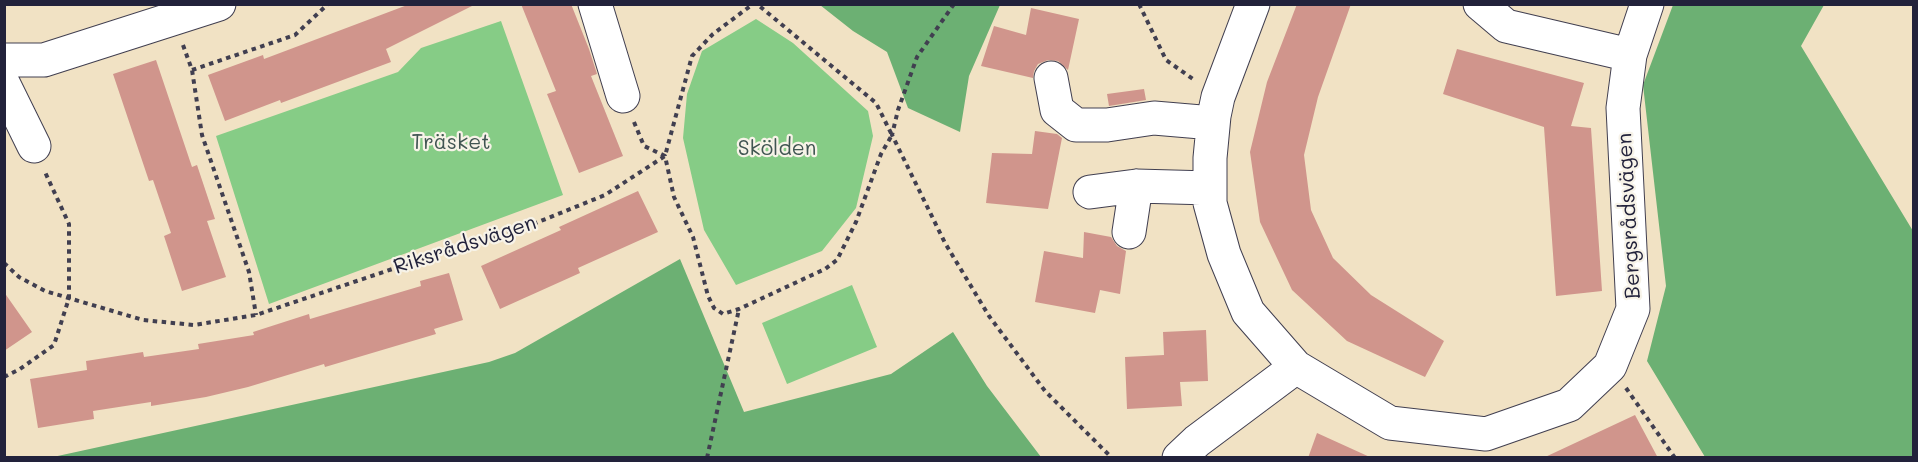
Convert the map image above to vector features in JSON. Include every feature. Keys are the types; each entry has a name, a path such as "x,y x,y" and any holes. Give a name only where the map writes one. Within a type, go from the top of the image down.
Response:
{"street":[{"path":"4,60 44,60 219,4"},
{"path":"595,4 623,96"},
{"name":"Bergsrådsvägen","path":"1253,4 1215,110 1210,188 1210,203 1224,254 1248,312 1296,366 1390,423 1486,434 1569,405 1610,366 1634,309 1623,108 1630,55 1647,4"},
{"path":"1480,4 1506,26 1630,55"},
{"path":"1051,78 1057,110 1076,125 1107,125 1215,110"},
{"path":"4,85 34,146"},
{"path":"1090,192 1136,186 1210,188"},
{"path":"1129,232 1136,186"},
{"path":"1194,452 1296,366"}],"path":[{"path":"192,70 295,35 328,4"},
{"path":"753,4 713,34 692,56 665,156 674,197 693,237 708,296 714,308 723,314 739,309 825,269 837,260 856,222 881,154 892,135 898,110 917,57 954,4"},
{"path":"757,4 876,103 945,243 989,316 1045,391 1112,458"},
{"path":"1139,4 1166,60 1215,110"},
{"path":"174,20 192,70 202,135 249,272 256,315"},
{"path":"623,96 644,146 665,156"},
{"path":"4,377 20,369 54,345 69,298 69,224 34,146"},
{"name":"Riksrådsvägen","path":"4,263 19,277 45,291 143,320 194,325 256,315 425,258 516,231 605,195 665,156"},
{"path":"707,458 739,309"},
{"path":"1610,366 1675,458"}],"green space":[{"path":"820,5 1000,5 969,76 960,132 908,108 887,52 853,31"},
{"path":"1673,5 1824,5 1801,46 1913,231 1913,457 1705,457 1647,361 1666,286 1643,85"},
{"name":"Skölden","path":"756,19 793,43 868,111 873,136 856,208 822,251 736,285 704,230 683,138 687,94 702,51"},
{"name":"Träsket","path":"501,21 563,195 269,304 216,136 398,72 421,48"},
{"path":"680,259 744,412 891,374 953,332 987,386 1041,457 53,457 489,362 515,353"},
{"path":"852,285 877,347 787,384 762,323"}],"building":[{"path":"410,4 476,4 386,49 391,62 225,121 208,75 263,55 264,59"},
{"path":"521,4 571,4 597,74 591,76 623,156 579,173 547,94 556,91"},
{"path":"1297,4 1351,4 1318,97 1304,155 1311,210 1333,258 1371,295 1444,341 1425,377 1347,341 1292,290 1260,222 1250,152 1267,82"},
{"path":"1031,8 1079,19 1068,70 1058,61 1048,60 1038,64 1033,78 981,66 994,26 1026,35"},
{"path":"1457,49 1584,83 1571,126 1591,128 1602,291 1556,296 1544,127 1443,94"},
{"path":"156,60 192,167 197,165 215,219 207,221 226,277 182,291 164,236 171,233 153,180 149,181 113,74"},
{"path":"1144,89 1146,100 1109,106 1107,94"},
{"path":"1035,131 1057,134 1062,138 1048,209 986,203 992,153 1032,154"},
{"path":"638,191 658,232 578,268 580,273 500,309 481,266 561,230 559,227"},
{"path":"1084,232 1111,237 1117,246 1126,251 1120,294 1100,290 1095,313 1035,302 1044,251 1083,258"},
{"path":"449,273 463,320 434,329 436,334 325,367 324,364 206,397 151,406 151,402 93,411 94,419 38,428 30,379 87,370 86,361 143,352 144,357 199,349 198,344 254,335 253,332 309,314 310,319 421,286 420,281"},
{"path":"4,292 32,332 4,351"},
{"path":"1206,330 1208,381 1180,382 1182,406 1127,409 1125,357 1164,355 1163,332"},
{"path":"1635,415 1658,458 1543,458"},
{"path":"1317,433 1372,458 1308,458"}]}
